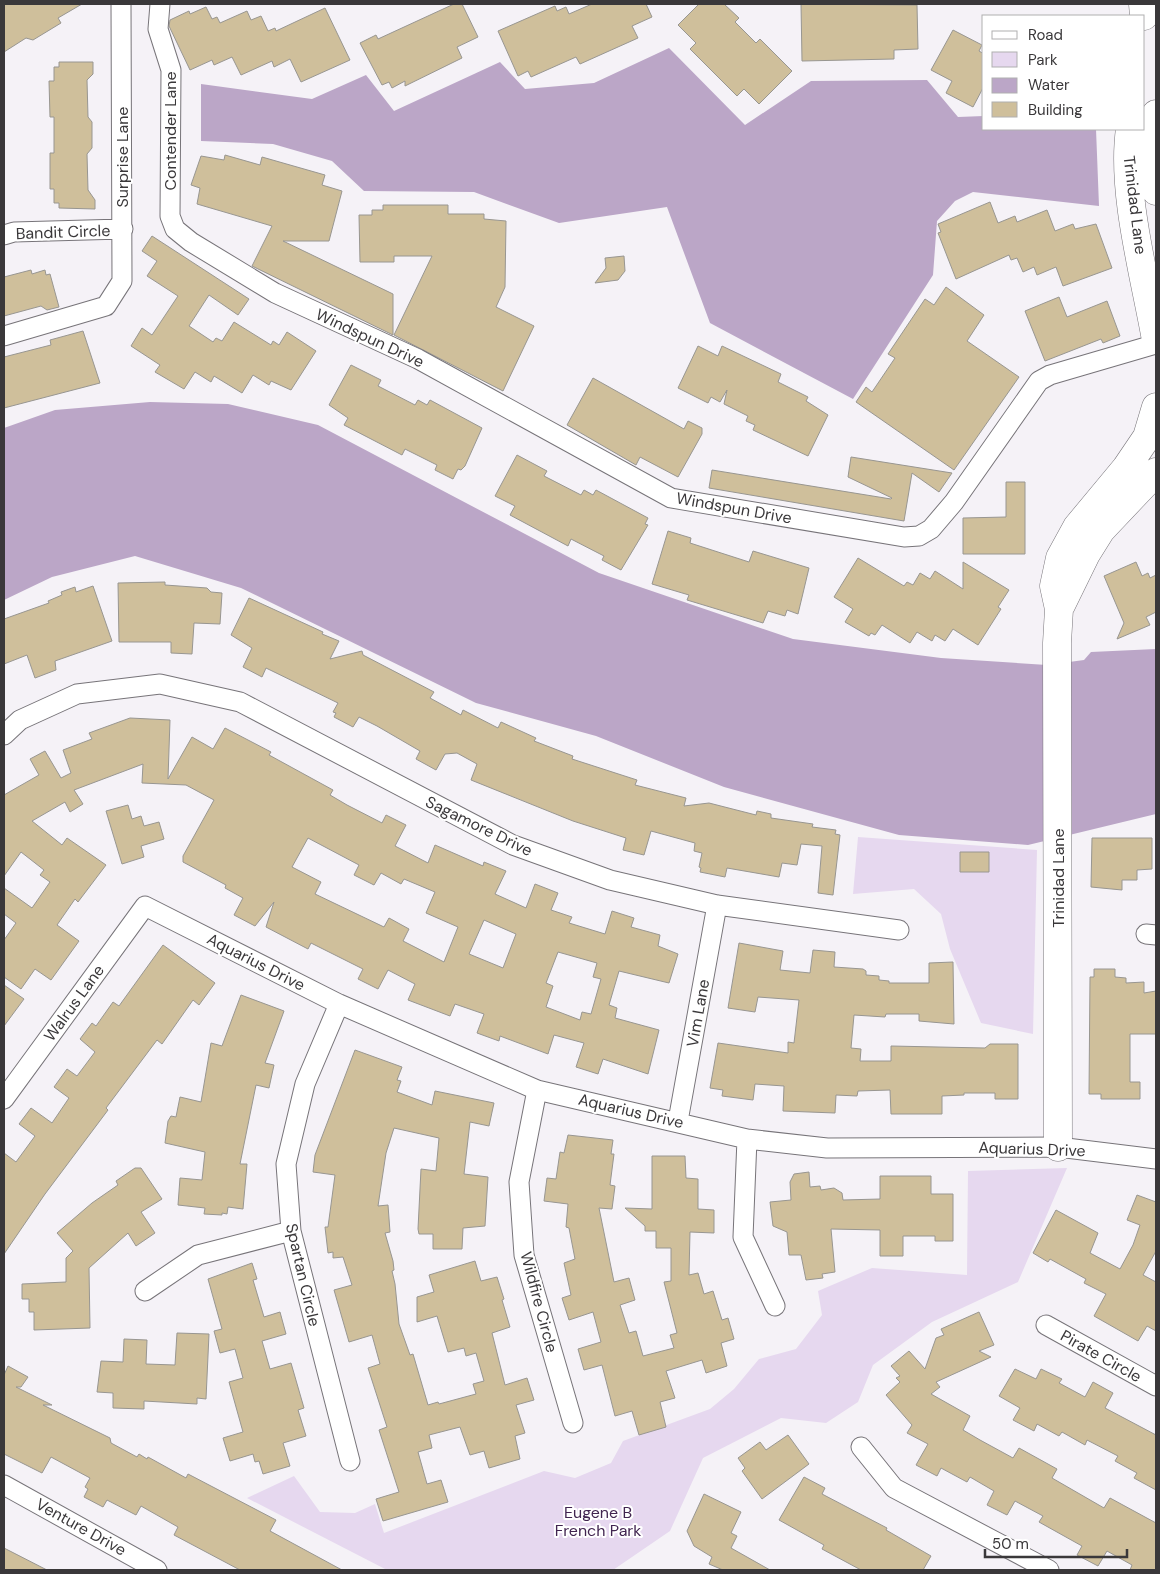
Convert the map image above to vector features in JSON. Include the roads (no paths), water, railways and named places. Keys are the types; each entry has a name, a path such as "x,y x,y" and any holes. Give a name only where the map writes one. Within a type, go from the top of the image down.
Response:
{"street":[{"name":"Surprise Lane","path":"4,336 106,306 122,281 121,4"},
{"name":"Contender Lane","path":"160,4 158,29 171,70 170,216 175,229"},
{"name":"Trinidad Lane","path":"1156,114 1154,135 1156,191"},
{"name":"Trinidad Lane","path":"1130,130 1127,147 1130,191 1156,342"},
{"name":"Bandit Circle","path":"4,235 14,232 123,229"},
{"name":"Windspun Drive","path":"175,229 191,242 275,294 418,360 671,498 904,537 919,536 931,530 954,502 1039,381 1050,375 1156,342"},
{"name":"Trinidad Lane","path":"1058,1147 1057,643 1059,609 1054,586 1060,558 1077,527 1126,468 1146,437 1156,407"},
{"name":"Trinidad Lane","path":"1059,609 1086,554 1102,530 1156,472"},
{"name":"Sagamore Drive","path":"4,735 20,720 77,694 160,684 240,702 513,846 610,880 717,905 899,930"},
{"name":"Vim Lane","path":"678,1121 717,905"},
{"name":"Aquarius Drive","path":"145,906 339,1004 537,1090 678,1121 747,1140 827,1148 1058,1147 1156,1159"},
{"name":"Walrus Lane","path":"4,1099 145,906"},
{"name":"Spartan Circle","path":"339,1004 305,1084 286,1164 291,1230 350,1461"},
{"name":"Wildfire Circle","path":"537,1090 519,1182 524,1255 574,1423"},
{"path":"747,1140 743,1237 775,1306"},
{"path":"145,1291 198,1255 291,1230"},
{"name":"Pirate Circle","path":"1046,1325 1156,1386"},
{"path":"861,1447 894,1488 1050,1570"},
{"name":"Venture Drive","path":"4,1484 157,1570"}],"water":[{"path":"669,48 745,125 811,81 927,80 958,117 982,116 982,130 1096,130 1099,206 973,192 955,201 937,221 933,275 853,399 710,323 667,207 559,223 474,192 364,191 332,161 273,144 201,141 201,84 312,99 366,75 394,111 500,62 525,89 594,83"},
{"path":"150,402 228,404 318,425 599,573 793,639 941,658 1047,665 1084,660 1091,652 1156,649 1156,814 1028,845 899,835 724,787 596,736 476,703 241,588 135,556 52,577 4,600 4,428 55,410"}],"park label":[{"name":"Eugene B French Park","path":"598,1521"}]}
